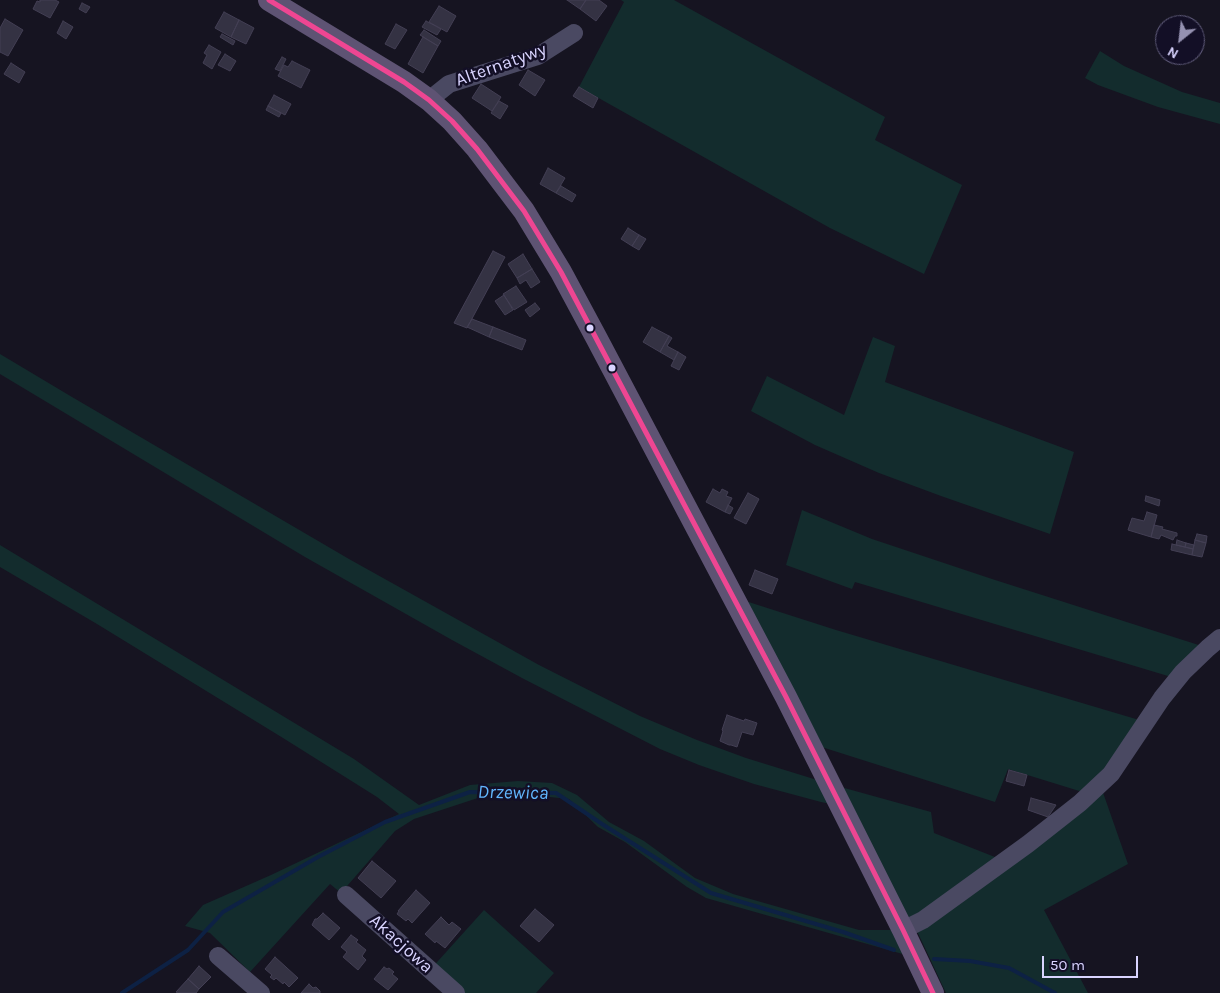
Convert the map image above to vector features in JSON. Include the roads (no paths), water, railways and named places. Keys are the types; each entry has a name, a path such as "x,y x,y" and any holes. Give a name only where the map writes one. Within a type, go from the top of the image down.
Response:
{"main road":[{"path":"269,0 382,68 429,100 452,121 477,149 524,211 561,272 598,339 781,688 933,993"}],"street":[{"name":"Alternatywy","path":"429,100 449,84 538,56 574,32"},
{"path":"903,930 923,920 1028,844 1080,803 1111,774 1162,698 1183,672 1220,638"},
{"name":"Akacjowa","path":"346,895 456,993"},
{"path":"218,956 261,993"}],"waterway":[{"name":"Drzewica","path":"122,993 188,950 223,912 318,857 385,822 470,792 556,793 711,893 843,932 894,950"},
{"name":"Drzewica","path":"934,959 970,961 1009,968 1055,993"}]}
